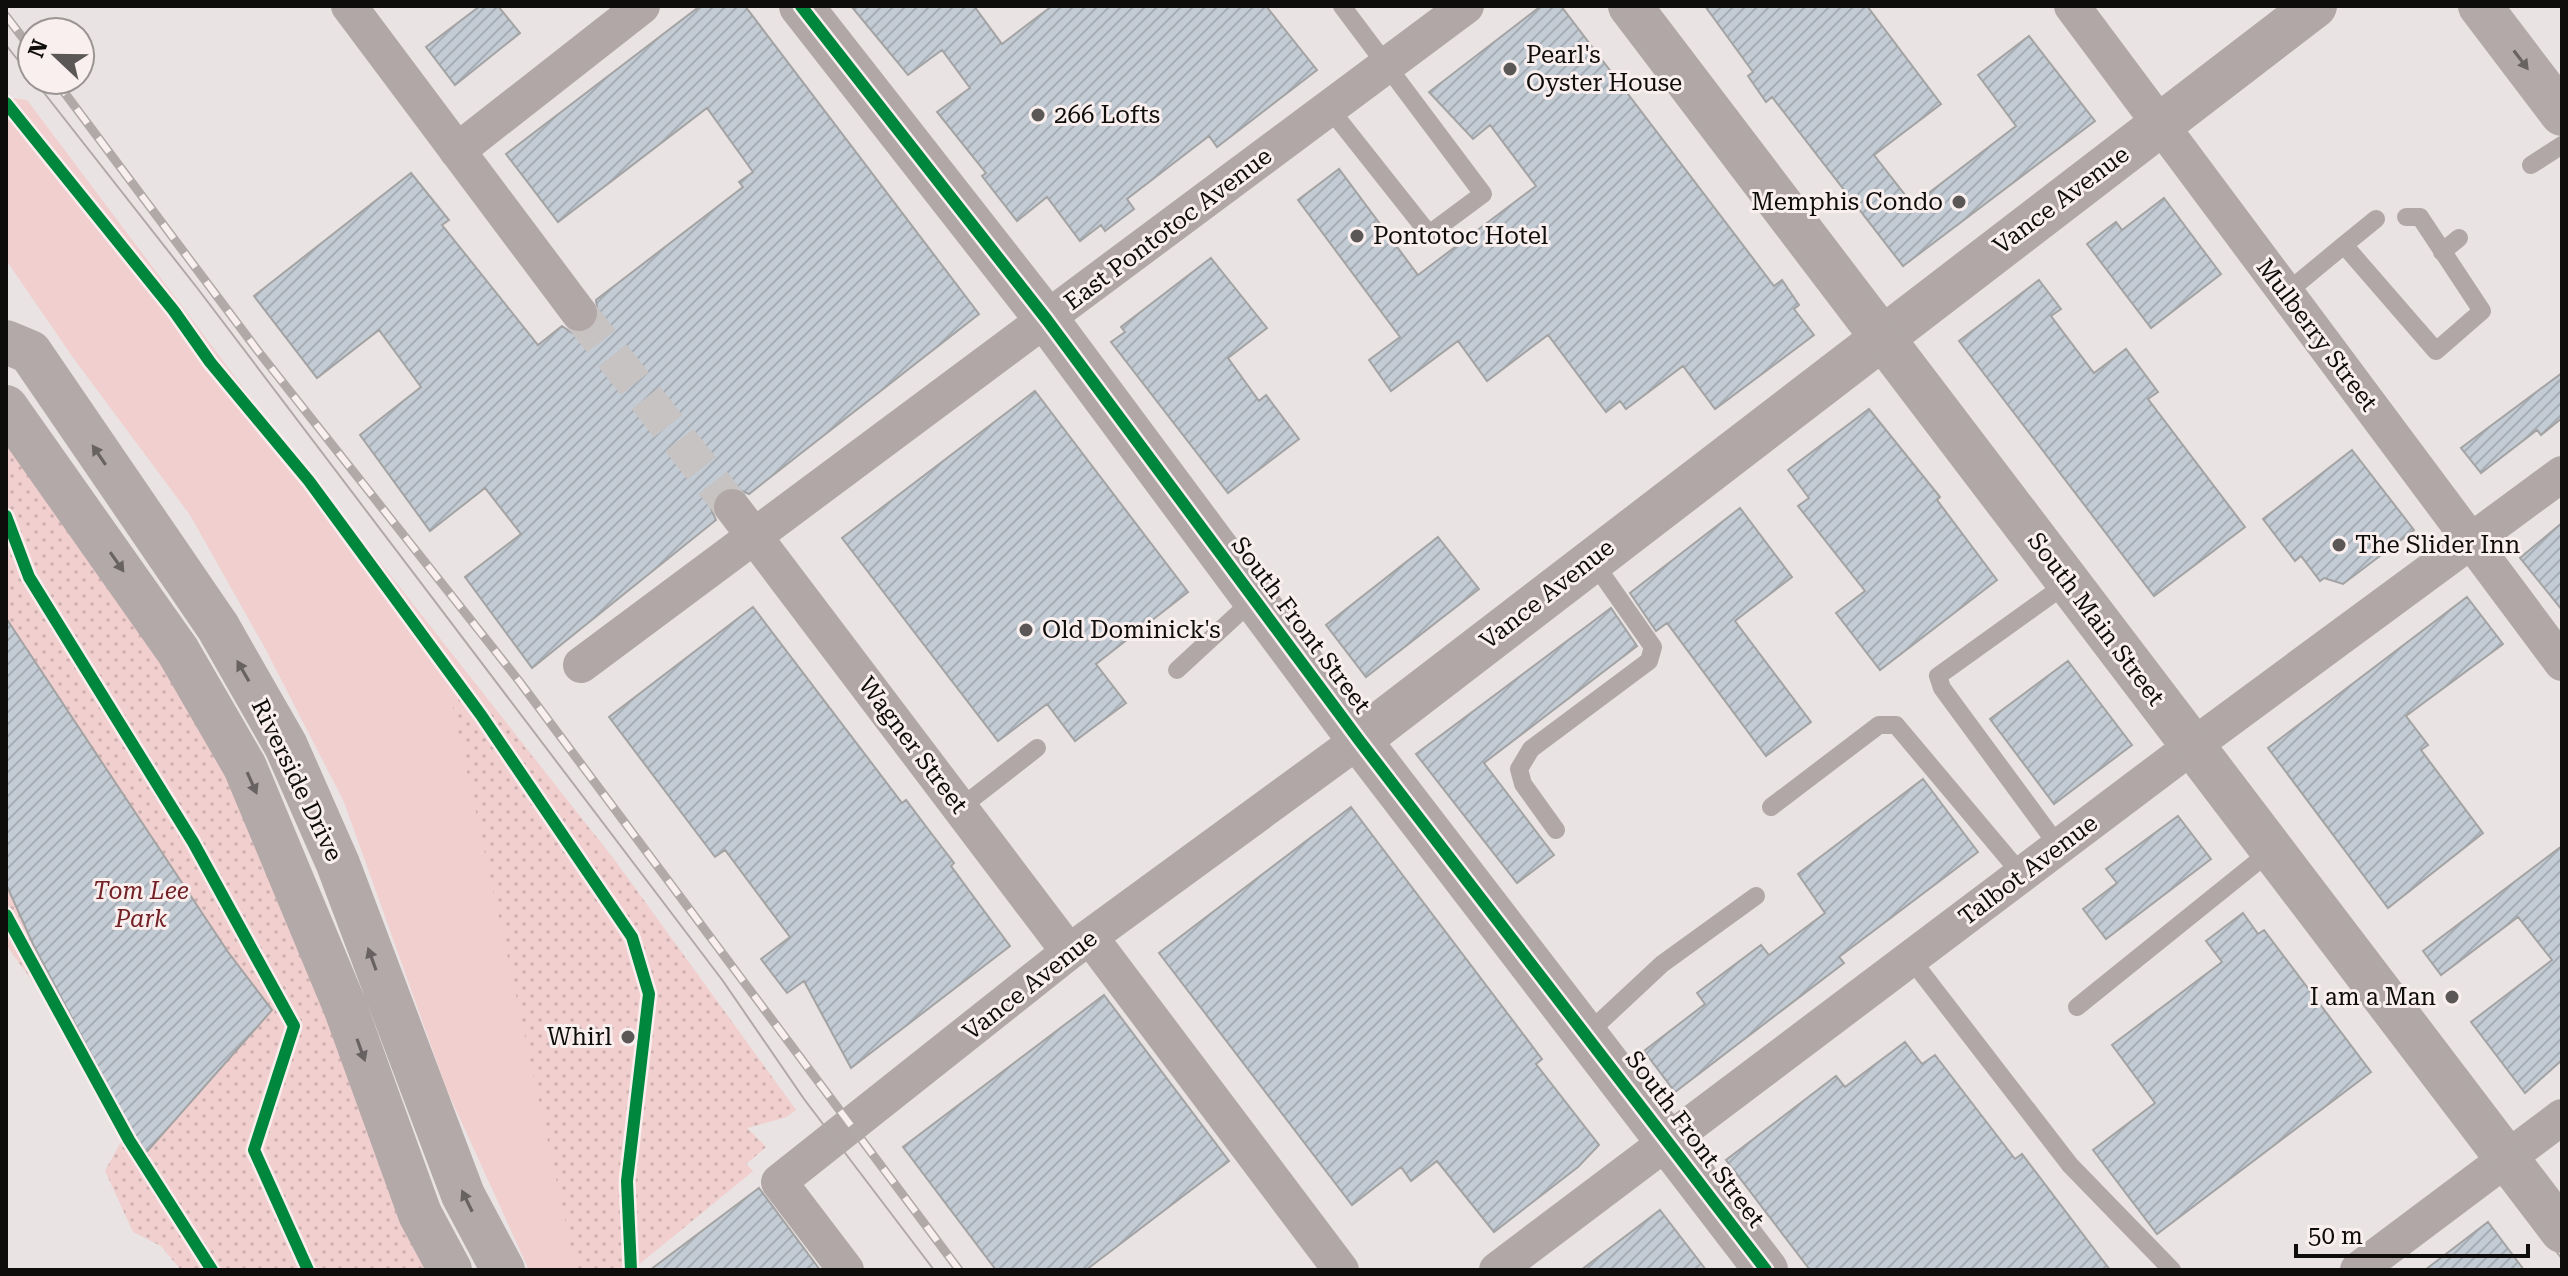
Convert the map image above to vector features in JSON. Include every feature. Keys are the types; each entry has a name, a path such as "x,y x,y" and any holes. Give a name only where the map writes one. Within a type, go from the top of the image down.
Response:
{"main road":[{"name":"South Front Street","path":"801,6 1047,320 1359,740 1766,1270"},
{"name":"South Main Street","path":"1630,6 2562,1231"},
{"name":"Vance Avenue","path":"1359,740 2315,6"},
{"path":"2480,6 2562,114"},
{"name":"Riverside Drive","path":"6,342 30,352 218,627 286,746 338,864 463,1195 503,1270"},
{"name":"Riverside Drive","path":"6,407 178,651 245,767 345,1007 420,1214 450,1270"}],"street":[{"path":"349,6 579,313"},
{"path":"457,151 642,6"},
{"name":"Mulberry Street","path":"2072,6 2562,663"},
{"name":"East Pontotoc Avenue","path":"581,665 1330,109 1386,66 1447,11"},
{"name":"Talbot Avenue","path":"1497,1270 2193,746 2562,474"},
{"name":"Wagner Street","path":"732,507 960,808 1080,945 1341,1270"},
{"name":"Vance Avenue","path":"846,1270 779,1182 1080,945 1359,740"},
{"path":"2358,1270 2562,1117"}],"lane":[{"path":"1330,109 1429,234 1483,194 1342,6"},
{"path":"2531,165 2562,145"},
{"path":"2344,245 2436,351 2482,311 2420,217 2406,217"},
{"path":"2286,293 2376,219"},
{"path":"2442,252 2459,238"},
{"path":"1556,830 1523,784 1519,769 1531,749 1649,661 1653,647 1592,560"},
{"path":"2059,847 1942,688 1938,676 2069,582"},
{"path":"1177,670 1254,599"},
{"path":"1771,807 1879,725 1896,725 2023,876"},
{"path":"960,808 1037,748"},
{"path":"2077,1007 2272,850"},
{"path":"1587,1034 1662,964 1756,896"},
{"path":"1911,959 2070,1165 2172,1270"}],"green space":[{"path":"6,97 27,100 260,410 613,858 796,1110 786,1117 747,1128 766,1147 746,1164 753,1171 632,1270 529,1270 447,1090 344,802 266,650 190,515 74,359 6,260"},
{"name":"Tom Lee Park","path":"6,442 135,618 241,802 426,1270 181,1270 161,1246 133,1232 105,1171 122,1140 38,989 6,945"},
{"path":"469,678 613,858 796,1110 786,1117 747,1128 766,1147 746,1164 753,1171 632,1270 576,1270 451,698"}],"building":[{"path":"480,6 498,6 520,33 455,85 426,47"},
{"path":"700,6 745,6 979,314 749,494 730,486 719,491 711,509 716,520 532,668 465,577 521,534 485,488 430,531 360,435 421,387 379,330 317,378 254,296 411,173 449,220 442,225 538,345 562,326 572,333 591,330 599,320 596,300 743,187 739,182 753,172 707,108 558,222 506,154"},
{"name":"266 Lofts","path":"851,6 974,6 1002,44 1052,6 1266,6 1317,70 1217,147 1209,136 1127,199 1134,209 1105,231 1101,225 1080,241 1047,197 1017,221 982,176 986,173 937,112 970,88 942,50 908,75"},
{"path":"1541,6 1561,6 1774,286 1782,280 1799,305 1794,309 1814,335 1715,409 1683,366 1626,409 1620,401 1606,412 1548,335 1487,381 1458,341 1391,391 1369,360 1400,337 1298,200 1339,169 1418,275 1536,186 1490,125 1473,139 1429,92"},
{"path":"1705,6 1867,6 1941,104 1874,155 1913,205 2016,126 1978,75 2029,36 2095,121 1903,266 1772,97 1766,102 1748,76 1753,72"},
{"path":"2164,198 2221,274 2151,328 2087,244 2116,222 2122,230"},
{"path":"1211,258 1267,328 1228,358 1259,401 1266,395 1299,439 1228,493 1111,342 1125,332 1121,327"},
{"path":"2039,280 2061,309 2051,316 2094,373 2126,349 2158,392 2148,399 2245,527 2154,596 1959,341"},
{"path":"2562,373 2562,418 2541,435 2537,430 2481,473 2461,448"},
{"name":"Old Dominick's","path":"1035,391 1188,592 1096,664 1126,703 1075,741 1047,704 998,741 842,538"},
{"path":"1869,409 1940,497 1937,500 1997,580 1880,670 1836,613 1865,591 1798,506 1809,498 1788,470"},
{"name":"The Slider Inn","path":"2352,450 2414,530 2343,584 2324,578 2320,581 2301,556 2295,561 2263,519"},
{"path":"1740,508 1792,577 1735,621 1811,722 1766,756 1667,623 1656,631 1630,593"},
{"path":"2562,523 2562,610 2520,558"},
{"path":"1438,537 1479,589 1366,677 1326,625"},
{"path":"2467,597 2503,644 2406,716 2428,745 2421,750 2483,833 2388,908 2268,748"},
{"path":"753,607 902,803 906,800 954,863 951,866 1010,946 851,1068 804,981 787,993 761,959 790,937 725,850 715,857 609,717"},
{"path":"1611,608 1637,646 1484,763 1554,855 1517,883 1416,754"},
{"path":"6,618 228,952 272,1010 144,1155 33,944 6,884"},
{"path":"2068,661 2132,745 2054,804 1990,719"},
{"path":"1923,779 1978,852 1839,957 1844,963 1675,1092 1644,1051 1705,1004 1697,993 1761,945 1769,955 1825,913 1798,874"},
{"path":"1351,807 1542,1059 1536,1064 1599,1145 1578,1167 1494,1232 1437,1161 1411,1181 1401,1167 1352,1205 1159,953"},
{"path":"2178,816 2211,859 2106,939 2083,909 2117,883 2106,869"},
{"path":"2562,846 2562,1060 2525,1093 2471,1022 2552,960 2518,917 2441,975 2423,951"},
{"path":"2243,913 2258,934 2264,930 2371,1072 2157,1234 2093,1150 2155,1103 2112,1045 2222,962 2206,941"},
{"path":"1104,995 1229,1161 1086,1270 996,1270 903,1147"},
{"path":"1905,1042 1922,1064 1935,1055 2015,1159 2022,1154 2110,1270 1810,1270 1726,1160 1836,1076 1845,1087"},
{"path":"759,1188 820,1270 650,1270"},
{"path":"1660,1210 1706,1270 1581,1270"},
{"path":"2488,1222 2524,1270 2425,1270"}],"tunnel":[{"path":"579,313 732,507"}],"tram line":[{"path":"1609,6 2562,1259"},
{"path":"1651,6 2562,1206"},
{"path":"6,45 16,58"},
{"path":"47,96 198,289 723,981 804,1099 934,1270"}],"railway":[{"path":"6,16 16,29"},
{"path":"67,96 258,351 519,681 959,1270"}],"cycle path":[{"path":"801,6 1047,320 1359,740 1766,1270"},
{"path":"6,103 174,311 210,362 309,481 481,715 632,937 649,994 627,1181 631,1270"},
{"path":"6,516 29,577 193,842 294,1026 254,1150 308,1270"},
{"path":"6,915 129,1140 212,1270"}],"place":[{"name":"Pearl's Oyster House","path":"1510,69"},
{"name":"266 Lofts","path":"1038,115"},
{"name":"Memphis Condo","path":"1959,202"},
{"name":"Pontotoc Hotel","path":"1357,236"},
{"name":"The Slider Inn","path":"2339,545"},
{"name":"Old Dominick's","path":"1026,630"},
{"name":"I am a Man","path":"2452,997"},
{"name":"Whirl","path":"628,1037"}]}
